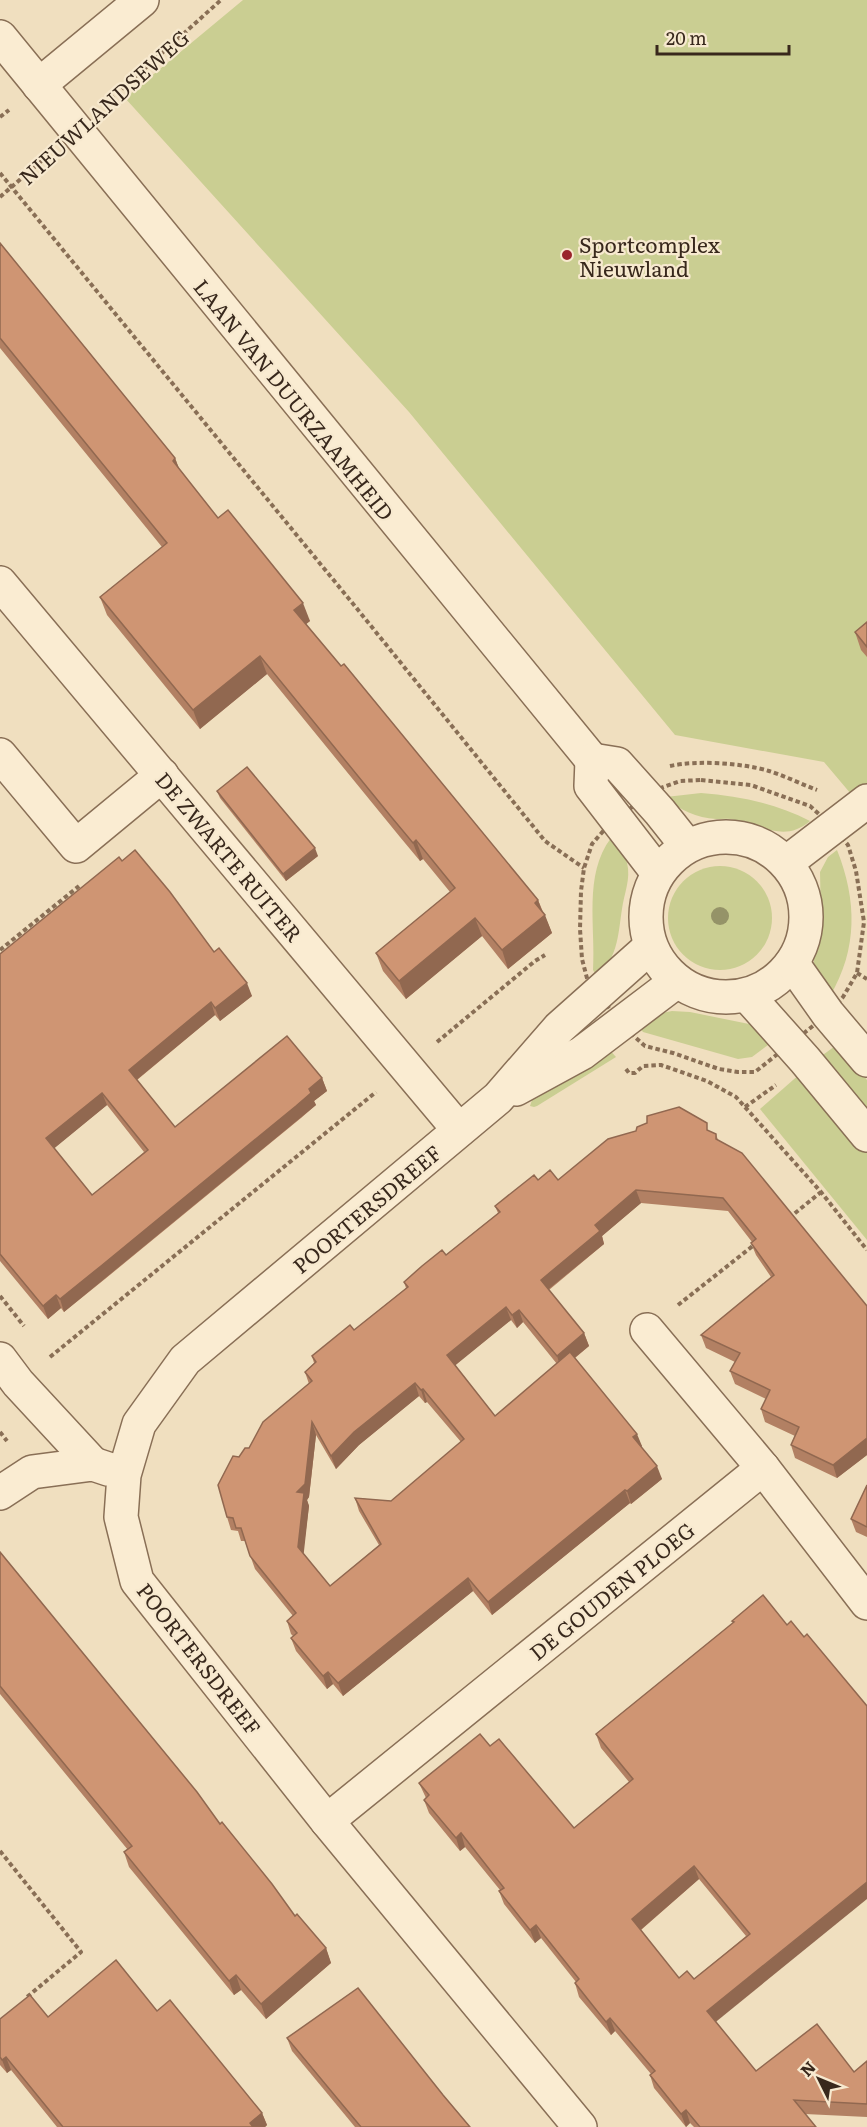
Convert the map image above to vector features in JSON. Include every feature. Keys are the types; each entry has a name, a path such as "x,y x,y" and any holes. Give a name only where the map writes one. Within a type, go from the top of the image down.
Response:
{"street":[{"path":"39,86 142,0"},
{"name":"LAAN VAN DUURZAAMHEID","path":"0,37 592,760"},
{"name":"DE ZWARTE RUITER","path":"0,583 459,1130"},
{"path":"0,755 76,846 162,776"},
{"path":"658,873 591,786 592,760 617,764 687,846"},
{"path":"786,863 850,814"},
{"path":"729,836 750,840 770,849 786,863 801,886 807,913 803,939 792,963 772,983 747,995 728,998 710,996 676,981 650,947 646,928 645,909 649,890 658,873 687,846 707,838 729,836"},
{"name":"POORTERSDREEF","path":"580,2127 327,1821 137,1581 121,1517 124,1474 140,1424 185,1360 498,1098 559,1028 650,947"},
{"path":"792,963 828,1014 867,1060"},
{"name":"POORTERSDREEF","path":"498,1098 582,1053 676,981"},
{"path":"747,995 867,1135"},
{"path":"647,1330 763,1468 867,1603"},
{"path":"0,1359 18,1383 93,1464"},
{"path":"0,1493 32,1472 93,1464 124,1474"},
{"name":"DE GOUDEN PLOEG","path":"327,1821 763,1468"}],"path":[{"name":"NIEUWLANDSEWEG","path":"0,197 221,0"},
{"path":"0,173 538,833 545,841 584,868"},
{"path":"665,767 683,763 734,765 767,771 819,791 840,803 850,814 848,845 856,871 864,922 857,973 843,998 828,1014 755,1072 738,1072 719,1068 645,1046 622,1024 589,986 582,959 580,929 584,868 592,844 606,829 646,796 680,781 701,780 751,785 810,806 850,814"},
{"path":"50,1358 545,955"},
{"path":"857,973 867,980"},
{"path":"622,1062 629,1073 635,1073 643,1066 661,1065 707,1081 736,1097 821,1192 867,1250"},
{"path":"745,1107 778,1083"},
{"path":"784,1221 821,1192"},
{"path":"647,1330 757,1243"},
{"path":"0,1851 81,1952 18,2004"}],"green space":[{"name":"Sportcomplex Nieuwland","path":"243,0 867,0 867,813 824,762 675,735 409,412 125,98"},
{"path":"701,793 757,801 784,809 810,821 791,831 773,831 733,819 695,815 677,806 666,797"},
{"path":"611,838 625,857 628,880 614,952 610,961 596,975 593,970 594,885 602,853"},
{"path":"837,850 848,887 852,924 846,960 830,996 814,967 814,957 821,919 820,872 828,857"},
{"path":"720,866 740,870 757,881 768,898 772,918 768,938 757,955 740,966 720,970 700,966 683,955 672,938 668,918 672,898 683,881 700,870"},
{"path":"690,1012 749,1024 772,1042 752,1057 738,1059 643,1032 638,1026 662,1013"},
{"path":"838,1044 867,1080 867,1114 820,1057"},
{"path":"607,1047 616,1057 537,1106 530,1106 532,1100"},
{"path":"801,1073 867,1152 867,1240 760,1109"}],"building":[{"path":"0,243 175,458 173,461 218,518 228,510 303,603 294,610 341,666 344,664 538,900 535,903 545,915 502,950 475,918 399,981 376,953 455,888 416,840 413,843 260,656 193,710 100,597 167,543 0,338"},
{"path":"867,622 867,647 855,632"},
{"path":"247,767 315,848 283,874 217,791"},
{"path":"135,850 170,892 214,952 219,948 247,983 215,1008 211,1002 129,1070 175,1127 287,1036 322,1078 309,1089 311,1093 296,1106 101,1266 60,1299 56,1295 43,1306 0,1254 0,954 119,857 122,861","holes":["102,1093 148,1150 92,1195 46,1138"]},
{"path":"679,1107 707,1123 707,1130 716,1134 716,1139 742,1153 867,1306 867,1438 833,1465 791,1445 799,1427 761,1409 770,1390 730,1371 740,1353 701,1335 774,1275 751,1243 756,1239 723,1198 636,1190 595,1225 600,1231 541,1280 584,1333 557,1356 519,1310 512,1315 506,1307 447,1355 495,1416 570,1352 637,1434 633,1437 657,1466 488,1602 468,1578 338,1683 328,1672 323,1676 291,1638 297,1633 287,1621 296,1613 250,1556 241,1528 236,1528 233,1518 227,1517 218,1485 233,1456 239,1457 245,1448 249,1448 263,1422 312,1381 305,1372 316,1362 312,1356 350,1325 354,1330 408,1287 404,1282 442,1250 446,1255 500,1212 495,1206 534,1175 538,1180 550,1170 558,1180 608,1139 636,1131 637,1127 647,1123 647,1116","holes":["415,1383 421,1390 423,1389 464,1439 391,1501 355,1498 381,1544 330,1586 298,1547 304,1493 297,1492 305,1484 312,1422 331,1456 354,1432"]},
{"path":"867,1485 867,1527 851,1519"},
{"path":"0,1552 197,1792 220,1824 222,1822 295,1916 297,1914 326,1948 261,2004 236,1975 229,1981 124,1852 132,1846 0,1686"},
{"path":"763,1595 787,1625 791,1621 804,1637 807,1634 867,1706 867,1882 707,2011 756,2071 817,2024 854,2072 867,2061 867,2104 794,2100 816,2127 700,2127 686,2110 681,2114 650,2075 655,2071 610,2018 606,2022 575,1983 579,1979 536,1925 530,1930 499,1891 504,1888 461,1833 456,1838 424,1800 429,1795 419,1783 480,1734 490,1746 499,1739 574,1828 633,1779 596,1734 734,1622 732,1621","holes":["694,1866 750,1934 694,1979 687,1971 679,1978 632,1919"]},
{"path":"116,1960 157,2011 170,2000 262,2113 250,2123 253,2127 63,2127 6,2057 2,2060 0,2057 0,2019 30,1995 48,2017"},
{"path":"358,1988 470,2127 361,2127 287,2038"}],"place":[{"name":"Sportcomplex Nieuwland","path":"567,255"}]}
